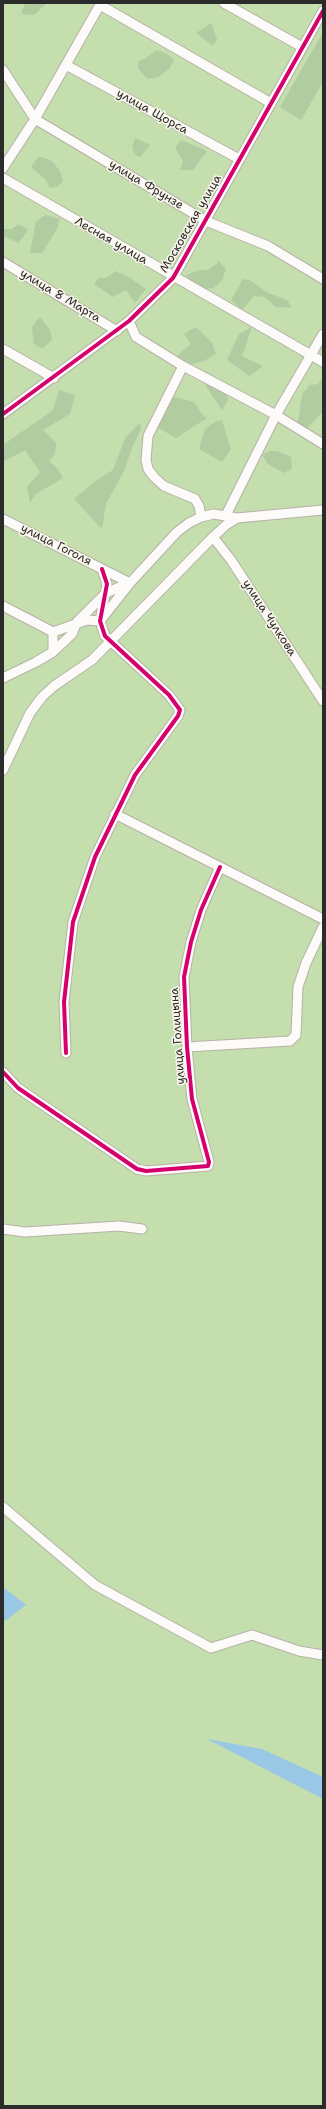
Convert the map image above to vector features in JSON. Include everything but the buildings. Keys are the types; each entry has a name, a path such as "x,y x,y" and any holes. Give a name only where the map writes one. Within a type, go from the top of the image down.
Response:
{"street":[{"path":"224,3 302,47"},
{"path":"3,168 35,119 101,4 271,103"},
{"name":"Московская улица","path":"3,414 117,331 174,278 323,11"},
{"name":"улица Щорса","path":"66,65 239,160"},
{"path":"3,70 35,119"},
{"name":"улица Фрунзе","path":"35,119 206,221 268,246 323,279"},
{"name":"Лесная улица","path":"3,178 174,278 323,362"},
{"name":"улица 8 Марта","path":"3,262 117,331"},
{"path":"129,321 136,337 183,366 276,415 323,444"},
{"path":"226,515 276,415 323,334"},
{"path":"3,348 54,378"},
{"path":"183,366 148,436 146,460 148,469 164,486 194,500 199,506 201,517"},
{"path":"100,622 130,583 177,532 201,517 214,514 237,518 323,510"},
{"path":"3,770 30,713 42,697 54,686 92,660 226,524 237,518"},
{"name":"улица Гоголя","path":"3,519 130,583"},
{"name":"улица Чулкова","path":"213,537 232,560 323,701"},
{"path":"66,1053 64,1002 74,922 95,857 135,775 178,716 180,710 169,695 105,636 100,622 107,584 102,569"},
{"path":"3,678 53,652 72,634 77,622 106,594 130,583"},
{"path":"3,606 53,632"},
{"path":"53,632 77,622 87,620 100,622"},
{"path":"53,632 53,652"},
{"path":"115,814 323,919"},
{"name":"улица Голицына","path":"3,1072 18,1088 137,1169 146,1171 208,1166 209,1162 192,1091 183,994 185,970 191,942 201,912 220,867"},
{"path":"187,1047 290,1041 296,1036 298,987 306,963 323,927"},
{"path":"3,1229 25,1232 119,1226 142,1229"},
{"path":"3,1507 95,1586 211,1648 252,1635 299,1651 323,1655"}],"green space":[{"path":"3,3 323,3 323,2106 3,2106"},
{"path":"25,3 47,3 34,15 21,14"},
{"path":"211,23 217,39 213,46 196,33"},
{"path":"323,32 323,82 301,120 280,107"},
{"path":"157,50 169,55 174,60 169,69 159,77 148,79 138,69 138,61 144,59"},
{"path":"135,138 150,145 140,157 135,155 132,147"},
{"path":"181,140 207,151 193,170 180,170 183,161 175,148"},
{"path":"39,156 52,161 60,171 63,181 58,186 50,188 46,180 31,167"},
{"path":"46,215 60,219 57,229 42,253 30,253 36,221"},
{"path":"18,224 28,230 19,243 3,236 3,229 12,229"},
{"path":"218,260 226,269 222,280 214,288 204,289 192,284 186,275 200,270 208,270 218,263"},
{"path":"116,271 129,277 146,289 135,303 126,290 113,297 94,284 98,278 106,278"},
{"path":"243,279 250,280 266,292 287,300 292,308 276,307 264,297 254,296 242,310 231,300"},
{"path":"41,318 50,330 52,340 42,349 34,344 32,327 38,319"},
{"path":"196,327 212,343 216,354 204,361 192,364 176,362 179,354 191,344 184,334"},
{"path":"252,327 242,356 263,366 249,376 227,360 239,334"},
{"path":"323,376 323,412 302,433 298,423 302,394 310,385 318,384"},
{"path":"211,384 225,391 228,400 222,410 205,385"},
{"path":"59,390 75,395 70,414 43,430 56,443 55,454 49,461 58,469 63,478 36,494 30,503 27,487 40,472 25,450 3,462 3,445 53,410"},
{"path":"174,397 194,402 202,414 207,418 176,438 157,427"},
{"path":"222,420 231,449 222,462 199,449 205,429 215,422"},
{"path":"140,423 141,429 132,448 124,471 106,504 102,529 74,499 97,480 113,470 125,438"},
{"path":"270,451 277,451 291,457 292,469 284,473 268,464 262,455"}],"water":[{"path":"3,1587 26,1605 5,1621 3,1619"},
{"path":"207,1739 262,1749 323,1777 323,1799"}],"cycle path":[{"path":"3,414 129,321 173,278 323,11"},
{"path":"66,1053 64,1002 73,922 95,857 135,775 178,716 180,710 169,695 105,636 100,621 107,584 102,569"},
{"path":"3,1072 18,1088 137,1169 146,1171 208,1166 209,1162 192,1099 187,1047 184,977 191,942 201,910 220,867"}]}
